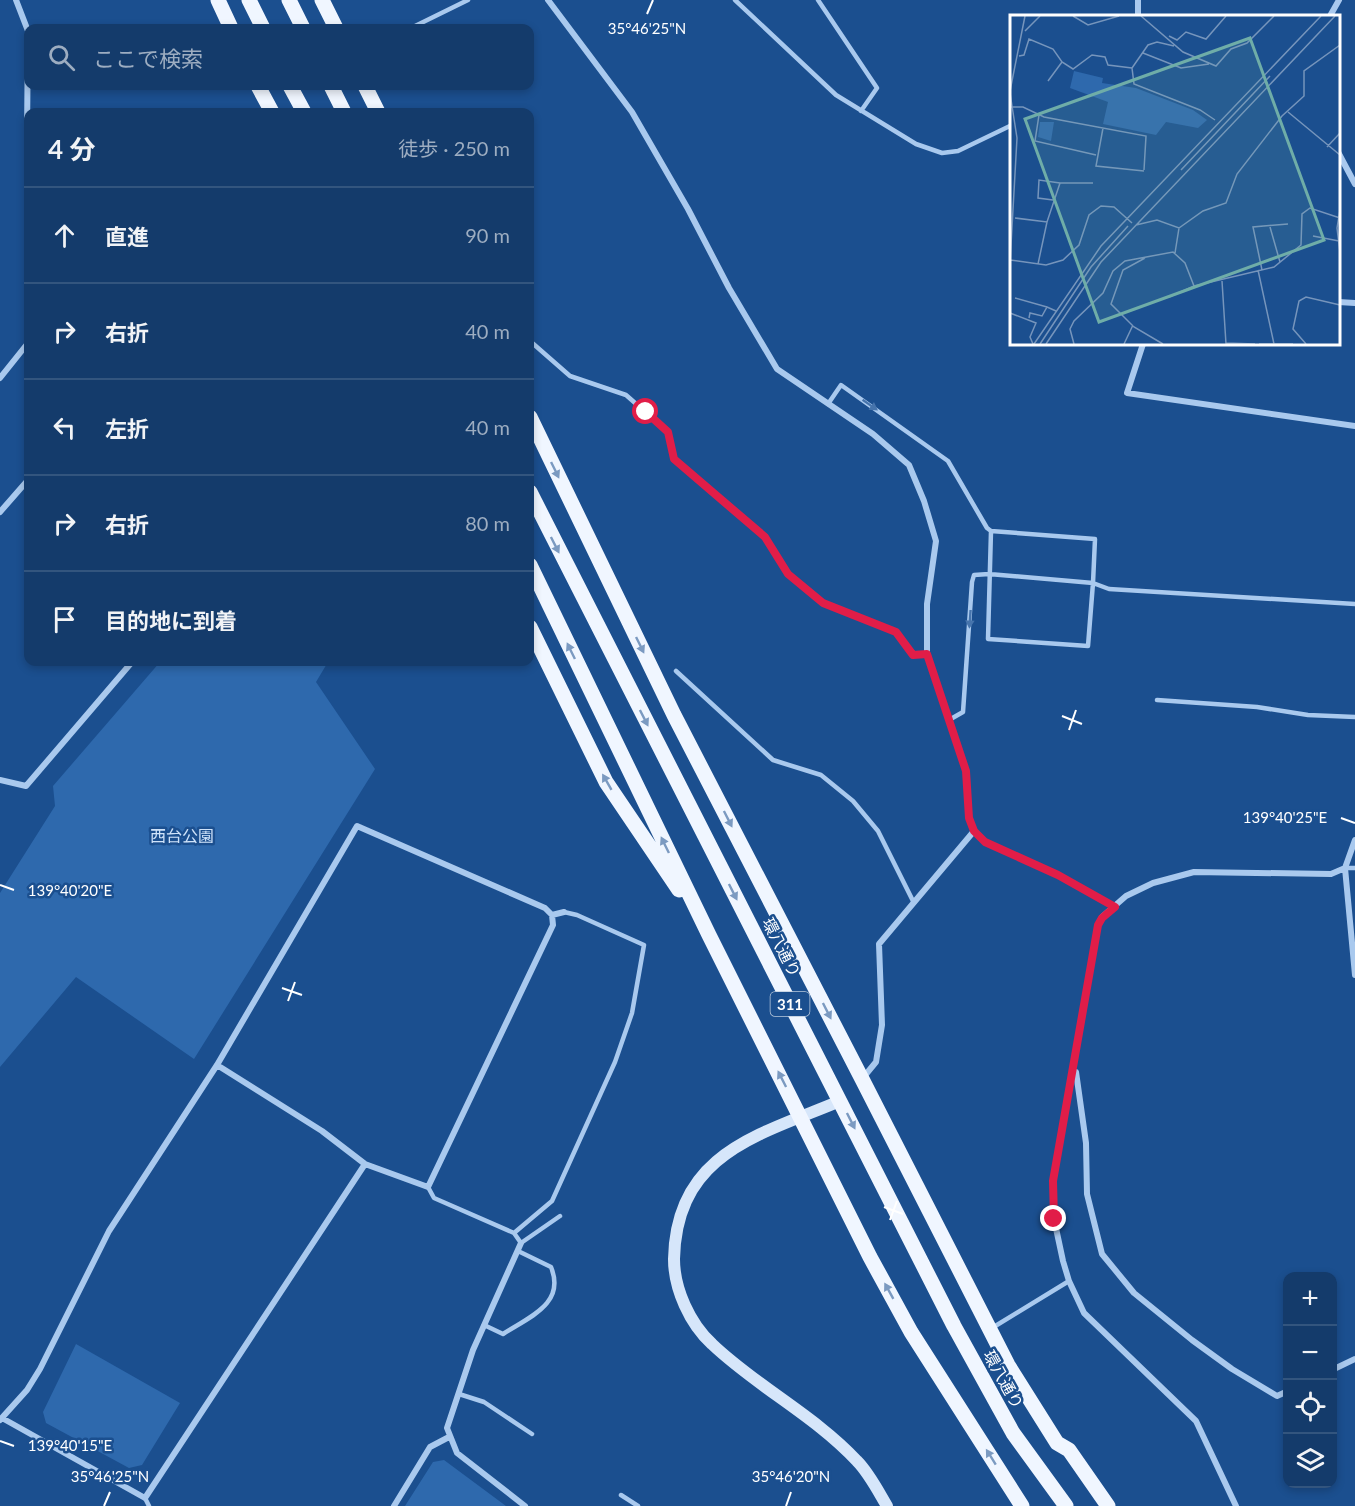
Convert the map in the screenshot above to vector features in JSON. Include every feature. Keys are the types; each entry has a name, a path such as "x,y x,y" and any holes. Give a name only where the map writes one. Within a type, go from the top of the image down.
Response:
{"main road":[{"path":"218,0 229,24"},
{"path":"249,0 261,24"},
{"path":"289,0 301,24"},
{"path":"322,0 334,24"},
{"path":"260,90 270,108"},
{"path":"292,90 302,108"},
{"path":"333,90 342,108"},
{"path":"367,90 376,108"},
{"path":"534,425 674,715 1008,1365 1057,1443 1069,1450 1108,1506"},
{"name":"環八通り","path":"534,500 954,1326 1013,1433 1066,1506"},
{"name":"311","path":"534,573 709,935 870,1257 911,1332 1022,1506"},
{"path":"534,635 606,782 709,935"}],"street":[{"path":"16,0 25,24"},
{"path":"548,0 632,112 688,209 729,288 777,369 873,434 909,465 924,501 936,541 927,604 927,654 966,771 969,818 974,831 985,842 1058,875 1115,907"},
{"path":"1137,15 1138,0"},
{"path":"1331,15 1339,0"},
{"path":"26,90 26,108"},
{"path":"1340,156 1355,184"},
{"path":"1340,302 1355,303"},
{"path":"1143,345 1127,393 1355,426"},
{"path":"0,378 24,348"},
{"path":"0,512 24,485"},
{"path":"0,780 26,786 129,666"},
{"path":"217,1065 322,1131 365,1164 428,1187 553,925 552,915 545,908 357,826 217,1065 109,1231 40,1369 27,1390 1,1419 145,1498 365,1164"},
{"path":"862,1079 876,1062 882,1025 879,944 974,831"},
{"path":"1355,840 1345,868 1355,975"},
{"path":"1236,1506 1196,1421 1084,1313 1069,1281 1054,1219 1053,1181 1098,925 1102,918 1126,896 1153,883 1194,872 1331,874 1345,868"},
{"path":"552,915 564,912"},
{"path":"1075,1065 1086,1143 1087,1194 1102,1254 1134,1293 1192,1340 1232,1369 1277,1396 1283,1393"},
{"path":"840,1101 752,1138 721,1157 697,1180 689,1192 677,1224 674,1264 689,1314 703,1335 712,1345 818,1426 858,1462 887,1506"},
{"path":"521,1243 484,1325 447,1428 457,1453 525,1506"},
{"path":"1337,1368 1355,1359"},
{"path":"394,1506 430,1447 450,1437"}],"lane":[{"path":"419,24 468,0"},
{"path":"735,0 836,95 916,144 942,153 958,151 1010,125"},
{"path":"818,0 877,88 861,111"},
{"path":"534,344 570,376 626,395 646,412 668,432 674,459 765,537 788,574 823,603 896,632 913,655 927,654"},
{"path":"828,404 841,385 948,460 987,528 991,531 1095,539 1094,584 1088,646 988,639 988,574 991,531"},
{"path":"949,720 963,712 972,582 975,575 988,574 1094,584 1109,589 1355,604"},
{"path":"676,671 773,760 821,776 853,801 878,831 914,904"},
{"path":"1156,700 1257,707 1308,715 1355,717"},
{"path":"1345,868 1355,868"},
{"path":"513,1233 552,1201 615,1062 632,1013 644,945 577,915 564,912"},
{"path":"428,1187 434,1198 513,1233 521,1243 560,1216"},
{"path":"484,1325 503,1334 548,1304 554,1293 555,1277 551,1267 518,1251"},
{"path":"990,1330 1069,1281"},
{"path":"459,1394 484,1401 532,1434"},
{"path":"621,1495 638,1506"},
{"path":"145,1498 149,1506"}],"green space":[{"name":"西台公園","path":"157,666 326,666 316,682 375,769 194,1059 76,977 0,1067 0,893 55,806 53,786"},
{"path":"76,1344 180,1403 142,1465 129,1468 46,1423 43,1412"},
{"path":"444,1460 506,1506 405,1506 433,1462"}],"route":[{"path":"646,412 668,432 674,459 765,537 788,574 823,603 896,632 913,655 927,654 966,771 969,818 974,831 985,842 1058,875 1115,907 1102,918 1098,925 1053,1181 1054,1219"}]}
